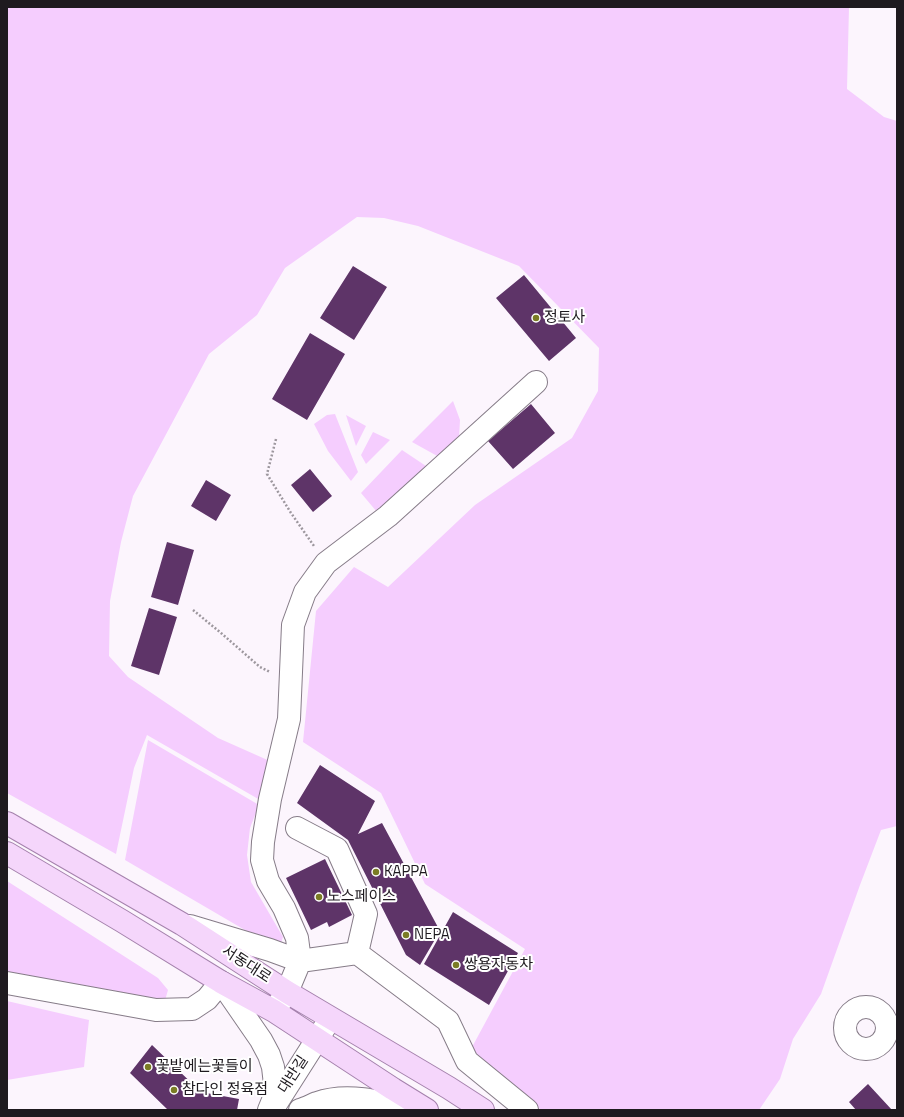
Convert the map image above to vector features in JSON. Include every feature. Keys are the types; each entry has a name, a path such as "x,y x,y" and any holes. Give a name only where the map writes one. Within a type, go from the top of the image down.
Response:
{"main road":[{"name":"서동대로","path":"7,823 182,924 287,992 449,1088 483,1110"},
{"name":"서동대로","path":"7,853 221,982 274,1012 427,1110"}],"street":[{"path":"274,1012 287,992 300,961 297,938 284,908 268,881 262,860 263,842 270,799 289,719 293,625 305,592 326,563 388,516 536,382"},
{"path":"297,828 337,850 366,914 357,953"},
{"path":"182,924 270,950 300,961 357,953 448,1021 467,1061 527,1110"},
{"path":"221,982 261,1040 269,1055 273,1067 276,1093 270,1110"},
{"name":"서동대로","path":"7,983 156,1010 192,1009 207,999 221,982"},
{"path":"283,1110 335,1021"},
{"name":"대반길","path":"270,1110 322,1042"},
{"path":"300,1110 318,1102 346,1098 375,1100 412,1110"}],"path":[{"path":"276,438 267,474 291,514 326,563"},
{"path":"192,610 260,667 291,681"}],"shaded area":[{"path":"7,7 849,7 847,89 884,117 897,121 897,826 881,830 821,994 793,1039 780,1079 759,1110 541,1110 471,1049 525,949 425,884 381,793 303,742 316,611 354,567 388,587 475,505 572,438 598,391 599,348 519,266 418,226 384,218 357,217 285,268 257,315 209,354 133,496 121,542 110,601 109,656 128,677 218,738 272,762 260,800 147,735 134,768 116,854 7,793"},
{"path":"453,401 460,420 459,438 439,457 412,442"},
{"path":"335,414 358,472 351,481 328,451 314,424 327,415"},
{"path":"346,415 366,426 356,446"},
{"path":"373,432 390,440 366,464 361,455"},
{"path":"402,450 429,468 377,512 361,493"},
{"path":"148,740 259,805 250,828 247,855 251,882 283,937 280,946 262,940 125,860"},
{"path":"7,881 158,978 168,990 164,1004 7,972"},
{"path":"7,1001 89,1020 84,1067 7,1080"}],"building":[{"path":"353,266 387,287 354,340 320,318"},
{"name":"정토사","path":"524,275 576,338 549,361 496,298"},
{"path":"310,333 345,354 307,420 272,399"},
{"path":"531,404 555,433 513,469 488,441"},
{"path":"310,469 332,496 313,512 291,485"},
{"path":"206,480 231,495 216,521 191,506"},
{"path":"167,542 194,550 178,605 151,597"},
{"path":"149,608 177,617 159,675 131,666"},
{"path":"320,765 375,801 358,834 382,823 440,931 420,965 406,955 348,840 297,803"},
{"name":"노스페이스","path":"325,859 352,915 329,927 327,922 311,930 286,878"},
{"path":"453,912 518,953 489,1005 424,964"},
{"path":"152,1045 201,1092 239,1099 237,1110 168,1110 130,1073"},
{"path":"868,1084 892,1110 856,1110 849,1102"}],"place":[{"name":"정토사","path":"536,318"},
{"name":"KAPPA","path":"376,872"},
{"name":"노스페이스","path":"319,897"},
{"name":"NEPA","path":"406,935"},
{"name":"쌍용자동차","path":"456,965"},
{"name":"꽃밭에는꽃들이","path":"148,1067"},
{"name":"참다인 정육점","path":"174,1090"}]}
